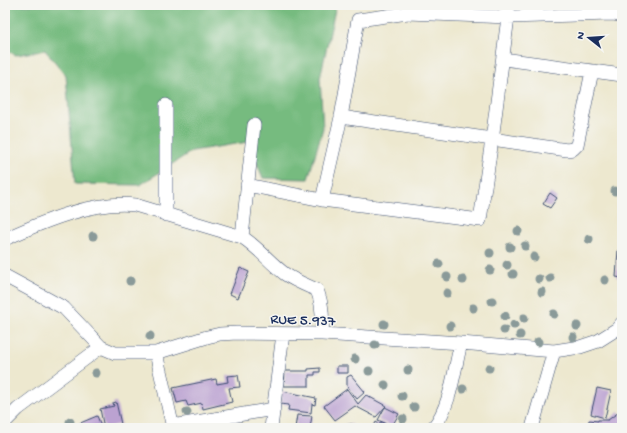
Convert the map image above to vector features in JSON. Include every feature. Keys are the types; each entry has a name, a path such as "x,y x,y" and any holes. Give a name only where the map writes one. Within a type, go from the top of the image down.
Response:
{"street":[{"path":"322,200 341,118 358,20 408,9 615,11"},
{"path":"247,185 322,200 480,220 503,59 508,11"},
{"path":"503,59 622,75"},
{"path":"341,118 567,150 572,149 577,145 592,71"},
{"path":"166,105 166,215"},
{"path":"242,237 254,125"},
{"path":"5,239 50,220 88,209 116,204 135,205 242,237 253,244 285,274 298,282 317,290 321,300 323,312 322,334"},
{"name":"RUE 5.937","path":"5,276 64,308 101,347 115,353 156,352 220,334 237,333 322,334 461,342 554,351 580,347 598,341 620,329"},
{"path":"271,428 283,334"},
{"path":"433,428 440,420 445,408 461,342"},
{"path":"5,422 18,409 101,347"},
{"path":"532,428 554,351"},
{"path":"156,352 173,428 178,425 274,409"}],"green space":[{"path":"5,5 336,5 320,78 323,128 308,179 263,178 248,142 192,151 140,185 75,184 66,75 45,50 16,55 5,50"}],"building":[{"path":"550,193 557,198 550,208 543,204"},
{"path":"618,250 622,251 622,278 616,277"},
{"path":"240,268 249,272 238,298 230,294"},
{"path":"337,366 348,366 348,373 337,373"},
{"path":"320,368 320,372 315,372 315,375 309,375 309,386 284,386 285,371 308,371 308,369"},
{"path":"238,375 240,387 229,388 232,402 203,409 202,403 188,406 186,401 177,403 173,388 216,379 217,384 228,382 227,376"},
{"path":"351,375 365,392 357,399 347,386 347,377"},
{"path":"597,388 611,391 605,418 591,414"},
{"path":"347,389 358,404 366,395 386,406 376,417 355,406 335,420 324,406"},
{"path":"282,391 316,398 315,405 312,404 311,413 288,410 289,405 280,404"},
{"path":"116,402 121,424 104,428 100,409 114,406 113,403"},
{"path":"385,407 399,414 392,426 378,420"},
{"path":"619,412 622,416 622,425 618,428 588,428 589,420 608,420"},
{"path":"297,415 312,416 310,428 295,428"},
{"path":"97,416 102,428 80,428 78,424"},
{"path":"230,421 231,427 225,428 224,422"},
{"path":"376,422 379,424 380,422 392,428 373,428"},
{"path":"352,424 353,428 322,428 322,427"}]}
